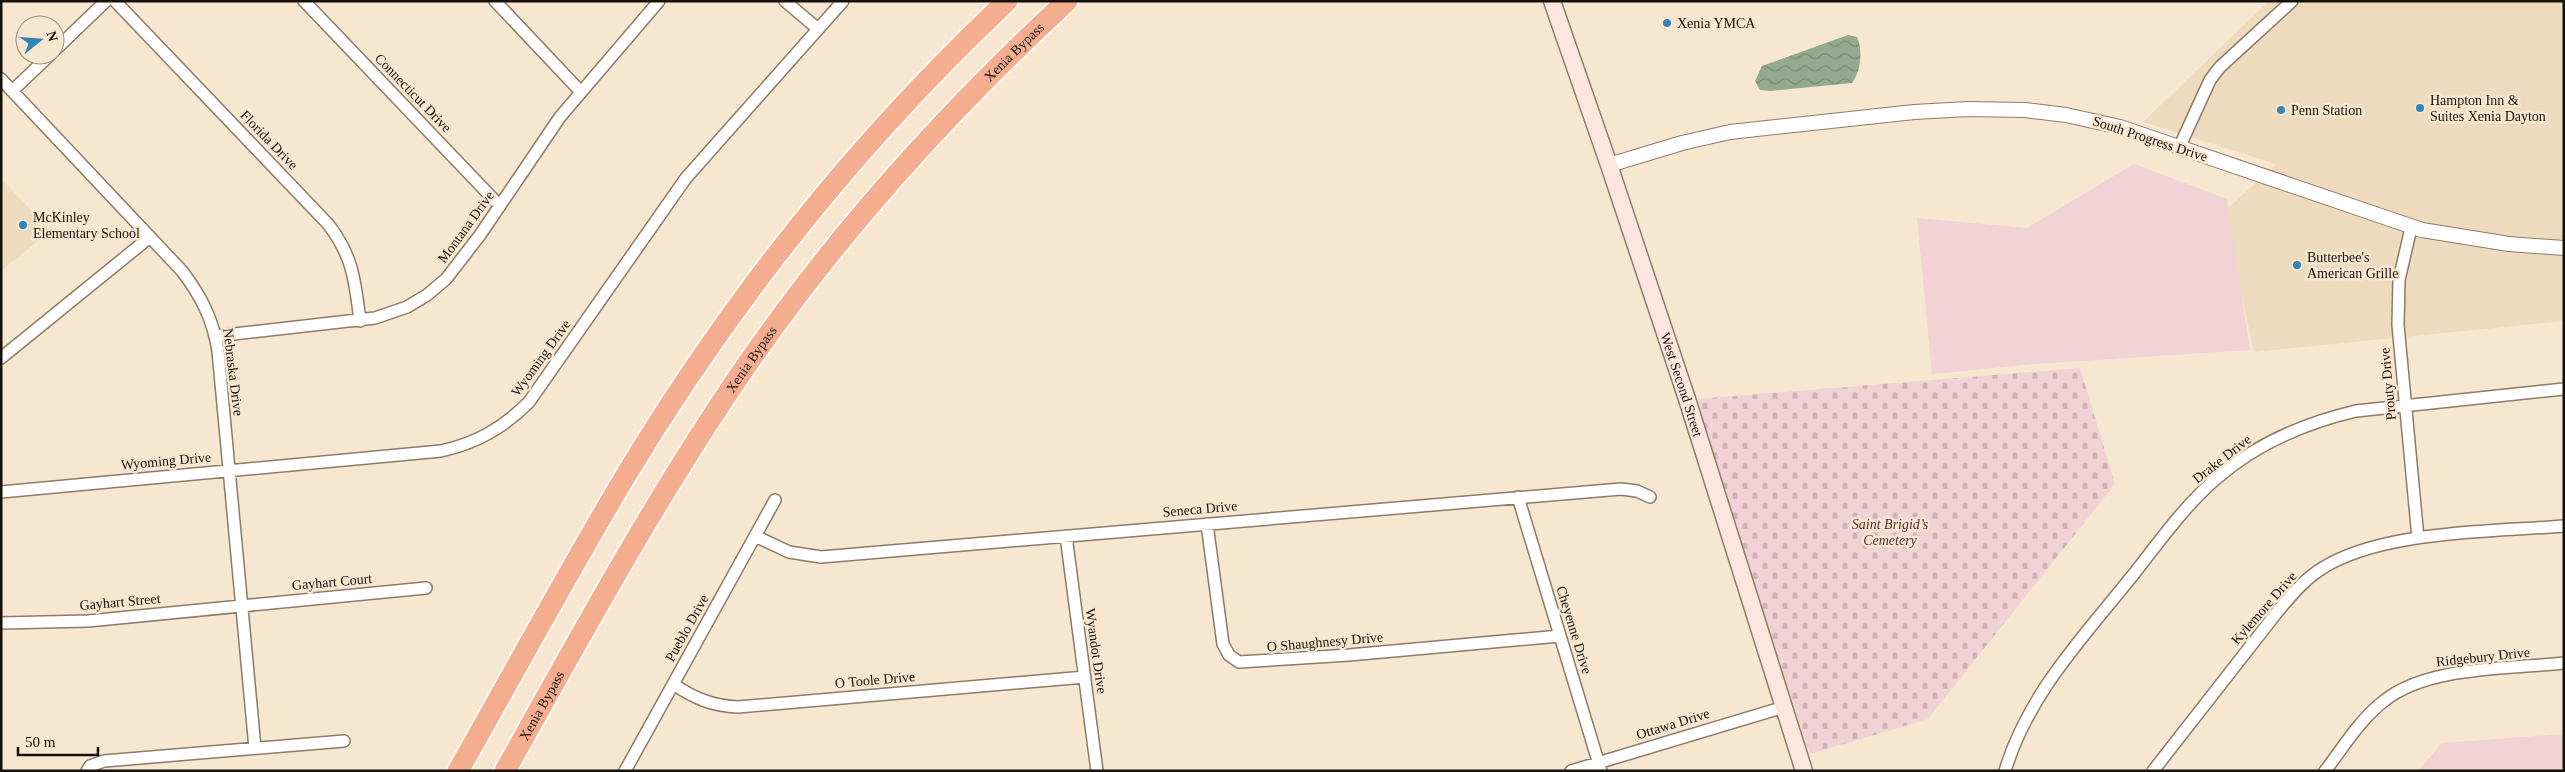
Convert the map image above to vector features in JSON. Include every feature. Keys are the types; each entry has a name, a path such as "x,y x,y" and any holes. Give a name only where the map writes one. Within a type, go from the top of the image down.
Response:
{"highway":[{"path":"458,771 623,480 740,304 788,242 888,124 1007,1"},
{"name":"Xenia Bypass","path":"505,771 631,548 689,452 746,366 835,248 913,157 993,71 1068,1"}],"main road":[{"name":"West Second Street","path":"1552,1 1610,166 1804,771"}],"street":[{"path":"65,40 106,1"},
{"name":"Florida Drive","path":"115,1 328,224 342,242 354,275 360,321"},
{"name":"Connecticut Drive","path":"304,1 500,206"},
{"path":"495,1 581,92"},
{"name":"Montana Drive","path":"216,336 360,321 395,312 435,289 456,267 560,117 659,1"},
{"path":"785,1 818,30"},
{"name":"Wyoming Drive","path":"1,492 441,451 475,441 498,429 529,402 686,178 843,1"},
{"path":"2180,148 2210,80 2220,67 2292,1"},
{"path":"12,91 39,65"},
{"name":"Nebraska Drive","path":"1,79 150,237 197,290 209,312 216,336 255,748"},
{"name":"South Progress Drive","path":"1610,166 1682,143 1730,132 1909,113 1968,109 2025,110 2066,115 2120,127 2411,228 2509,244 2564,248"},
{"name":"Prouty Drive","path":"2411,228 2401,268 2398,299 2398,335 2418,538"},
{"path":"1,358 150,237"},
{"name":"Drake Drive","path":"2005,771 2021,728 2052,677 2192,503 2218,477 2264,445 2309,424 2356,411 2564,389"},
{"name":"Seneca Drive","path":"755,536 788,552 821,557 1621,489 1636,491 1650,497"},
{"name":"Cheyenne Drive","path":"1518,498 1600,767"},
{"name":"Pueblo Drive","path":"625,771 775,500"},
{"name":"O Shaughnesy Drive","path":"1207,524 1223,644 1229,655 1239,662 1321,657 1560,636"},
{"name":"Kylemore Drive","path":"2153,771 2278,611 2307,580 2330,564 2356,552 2418,538 2564,526"},
{"name":"Wyandot Drive","path":"1066,536 1097,771"},
{"name":"Gayhart Court","path":"241,606 426,588"},
{"name":"Gayhart Street","path":"1,623 88,621 241,606"},
{"name":"Ridgebury Drive","path":"2325,771 2370,713 2396,692 2412,684 2442,675 2564,663"},
{"name":"O Toole Drive","path":"673,684 691,696 713,704 738,708 1085,677"},
{"name":"Ottawa Drive","path":"1571,771 1600,767 1784,707"},
{"path":"87,771 90,766 104,761 344,741"}],"shaded area":[{"path":"2269,1 2564,1 2564,321 2254,352 2224,212 2276,164 2143,122"},
{"name":"McKinley Elementary School","path":"1,178 50,231 1,271"}],"green space":[{"path":"2134,164 2227,199 2250,350 2035,364 1932,374 1917,218 2027,228"},
{"name":"Saint Brigid’s Cemetery","path":"2080,368 2115,484 1928,719 1810,754 1749,571 1697,399"},
{"path":"2564,734 2564,771 2418,771 2442,743"}],"water":[{"path":"1848,35 1857,37 1860,48 1859,67 1852,83 1770,91 1760,90 1755,81 1762,66"}],"place":[{"name":"Xenia YMCA","path":"1667,23"},
{"name":"Hampton Inn & Suites Xenia Dayton","path":"2420,108"},
{"name":"Penn Station","path":"2281,110"},
{"name":"McKinley Elementary School","path":"23,225"},
{"name":"Butterbee's American Grille","path":"2297,265"}]}
